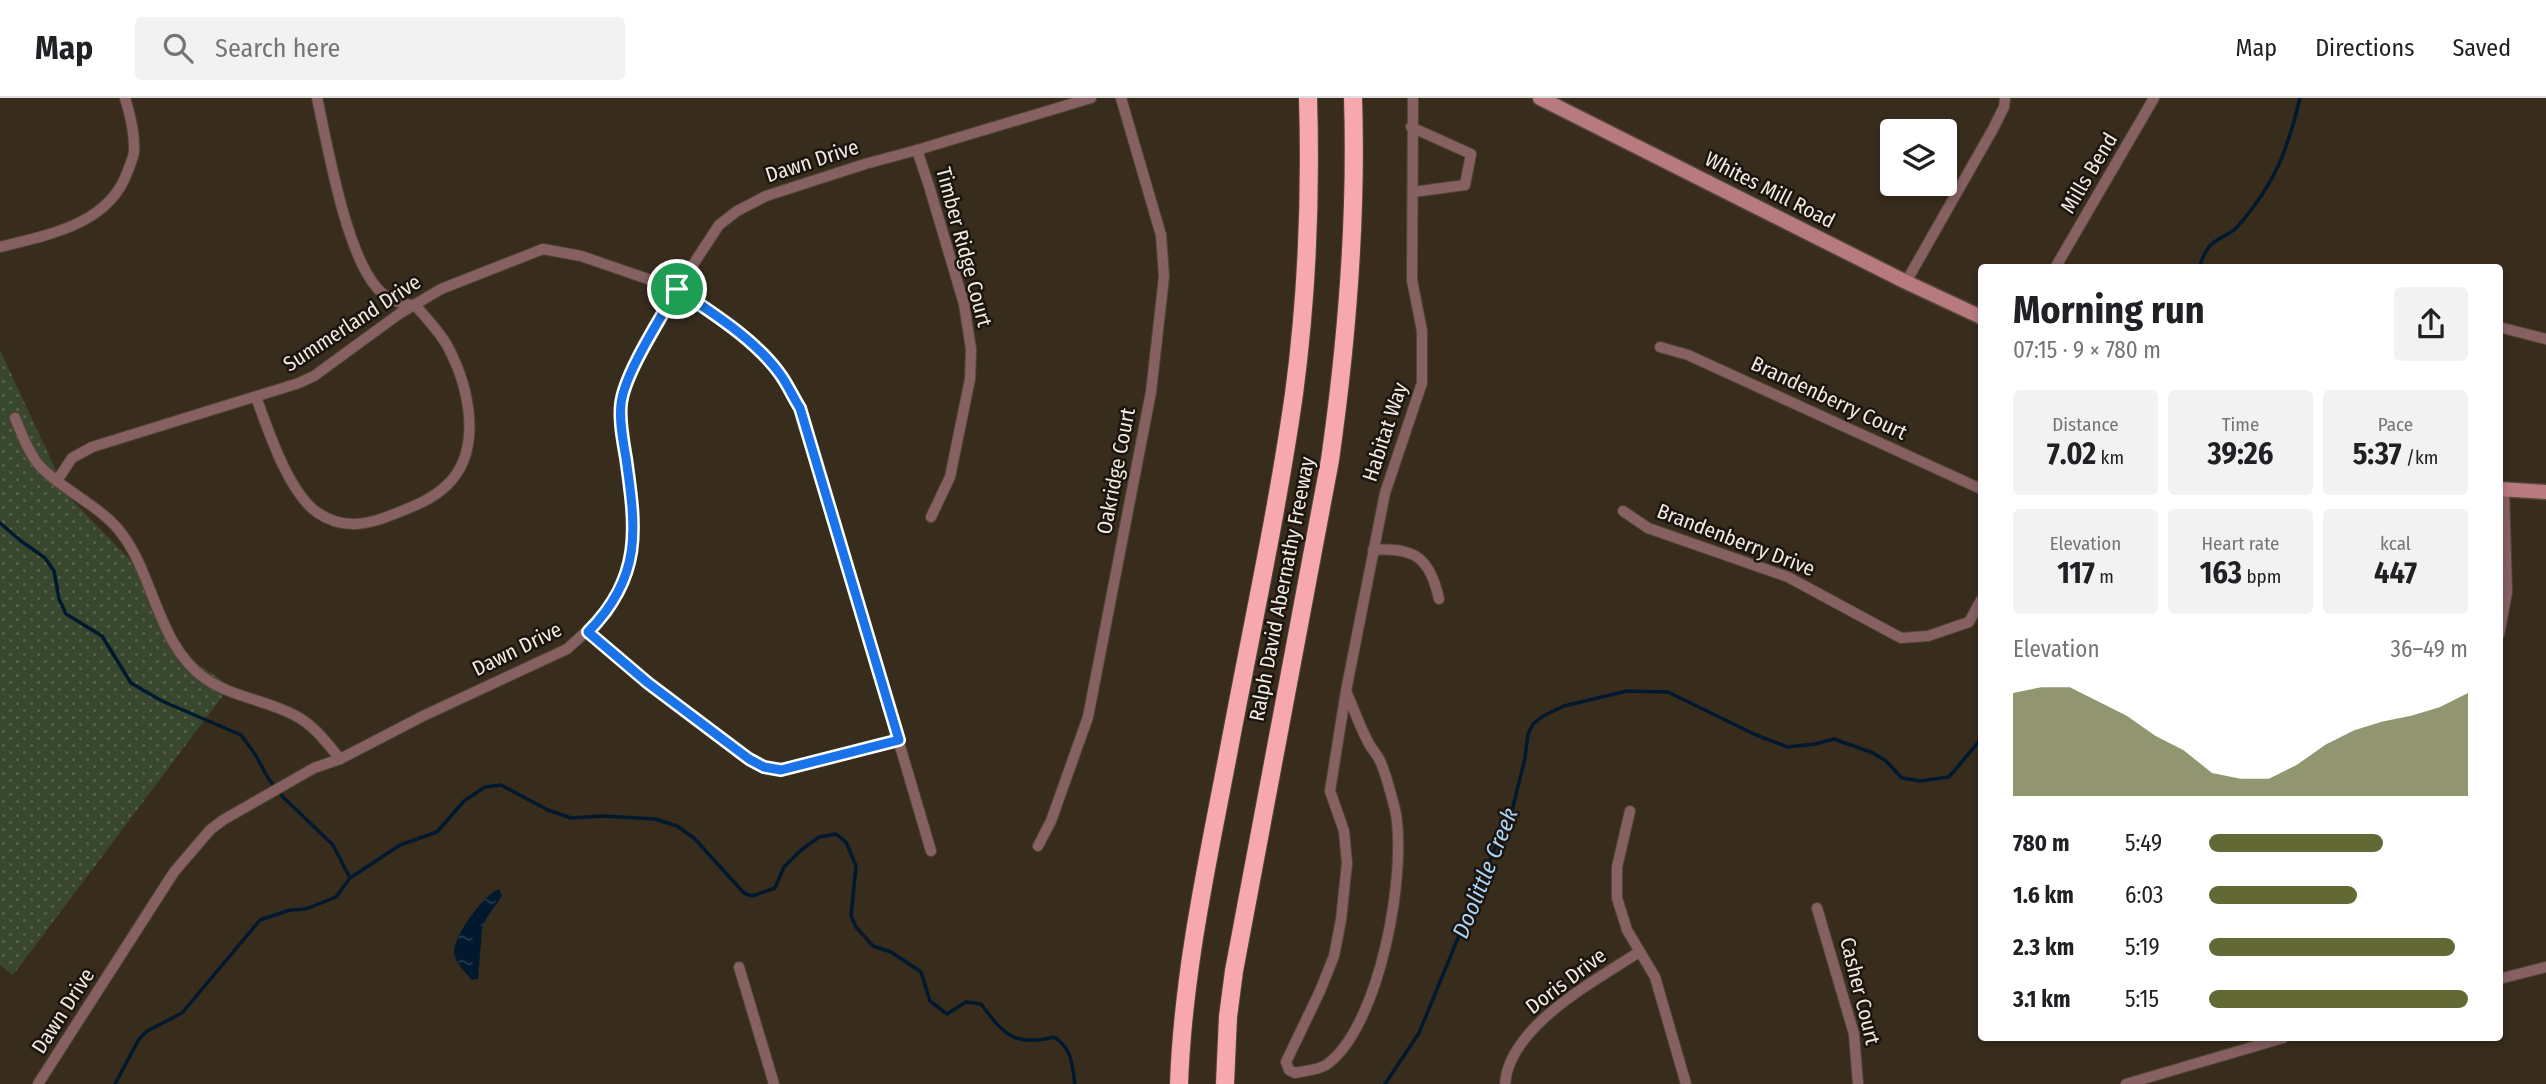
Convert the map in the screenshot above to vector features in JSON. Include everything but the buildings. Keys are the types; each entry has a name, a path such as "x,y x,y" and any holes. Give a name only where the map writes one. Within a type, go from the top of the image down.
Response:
{"highway":[{"name":"Ralph David Abernathy Freeway","path":"1179,1084 1185,1000 1197,917 1293,395 1306,267 1308,98"},
{"name":"Ralph David Abernathy Freeway","path":"1225,1084 1228,1017 1234,971 1330,460 1340,390 1352,250 1353,98"}],"street":[{"path":"0,247 66,229 103,208 119,189 134,153 125,98"},
{"path":"256,397 285,468 305,501 318,513 342,524 359,525 380,520 432,496 446,486 457,472 467,447 469,416 459,371 447,344 415,305 393,300 378,290 363,267 347,223 317,98"},
{"name":"Dawn Drive","path":"38,1084 174,872 210,830 230,815 314,768 340,759 445,705 567,649 608,612 622,586 632,551 634,513 620,405 626,382 677,289 719,225 737,211 766,195 1091,98"},
{"name":"Oakridge Court","path":"1038,846 1051,821 1088,717 1151,392 1162,295 1164,276 1161,235 1121,98"},
{"name":"Habitat Way","path":"1346,691 1368,743 1381,762 1395,812 1398,866 1393,910 1369,1003 1348,1042 1325,1066 1295,1073 1289,1070 1286,1062 1334,956 1342,920 1347,863 1344,831 1330,791 1346,691 1385,493 1422,383 1422,331 1412,281 1413,98"},
{"name":"Whites Mill Road","path":"1540,98 1978,316"},
{"path":"1906,282 1993,129 2004,107 2005,98"},
{"name":"Mills Bend","path":"2057,264 2154,98"},
{"path":"1411,127 1471,154 1465,185 1413,192"},
{"name":"Timber Ridge Court","path":"917,150 964,304 971,349 970,379 950,477 931,517"},
{"name":"Summerland Drive","path":"58,480 72,458 92,447 280,390 314,376 399,314 441,289 543,249 581,256 677,289 757,349 779,373 800,408 931,851"},
{"path":"2503,328 2546,339"},
{"name":"Brandenberry Court","path":"1660,347 1688,355 1978,488"},
{"path":"15,418 31,453 41,467 118,529 135,554 168,631 183,657 205,679 295,715 320,735 340,759"},
{"path":"2503,490 2546,492"},
{"path":"2503,510 2507,592 2503,614"},
{"name":"Brandenberry Drive","path":"1623,511 1648,528 1788,577 1900,638 1928,636 1969,622 1978,606"},
{"path":"1373,550 1407,551 1426,565 1435,579 1439,599"},
{"path":"588,632 648,683 749,759 764,767 781,770 899,740"},
{"path":"1630,811 1617,867 1617,898 1627,930 1654,977 1686,1084"},
{"name":"Casher Court","path":"1817,908 1854,1034 1858,1084"},
{"name":"Doris Drive","path":"1505,1084 1513,1056 1524,1039 1546,1016 1639,952"},
{"path":"739,967 774,1084"},
{"path":"2503,978 2546,967"},
{"path":"2126,1084 2273,1041"}],"green space":[{"path":"0,350 68,496 139,569 173,647 230,686 13,975 0,965"}],"water":[{"path":"499,889 502,896 482,929 478,979 472,980 456,960 455,945 464,926 478,907"}],"waterway":[{"name":"Doolittle Creek","path":"2201,264 2210,246 2239,225 2271,181 2290,135 2300,98"},
{"path":"0,523 45,558 54,571 59,599 66,614 102,636 131,683 162,701 241,735 283,797 333,845 350,878"},
{"name":"Doolittle Creek","path":"1385,1084 1419,1033 1512,811 1528,734 1533,724 1543,716 1564,706 1627,691 1668,692 1787,747 1834,739 1873,753 1886,761 1902,778 1920,781 1949,777 1978,743"},
{"name":"Doolittle Creek","path":"115,1084 139,1039 147,1031 182,1013 260,920 290,910 306,909 336,897 350,878 400,845 437,832 464,801 485,787 501,785 548,810 571,818 602,816 655,819 677,826 694,838 744,893 752,896 775,888 784,867 801,850 819,837 836,834 846,842 856,866 851,916 856,927 873,946 891,952 921,972 930,1001 947,1014 966,1002 981,1004 997,1024 1012,1036 1029,1040 1054,1037 1060,1041 1068,1051 1075,1084"}],"route":[{"path":"677,289 757,349 779,373 800,408 899,740 781,770 764,767 749,759 648,683 588,632 608,612 622,586 632,551 634,513 620,405 626,382 677,289"}]}
